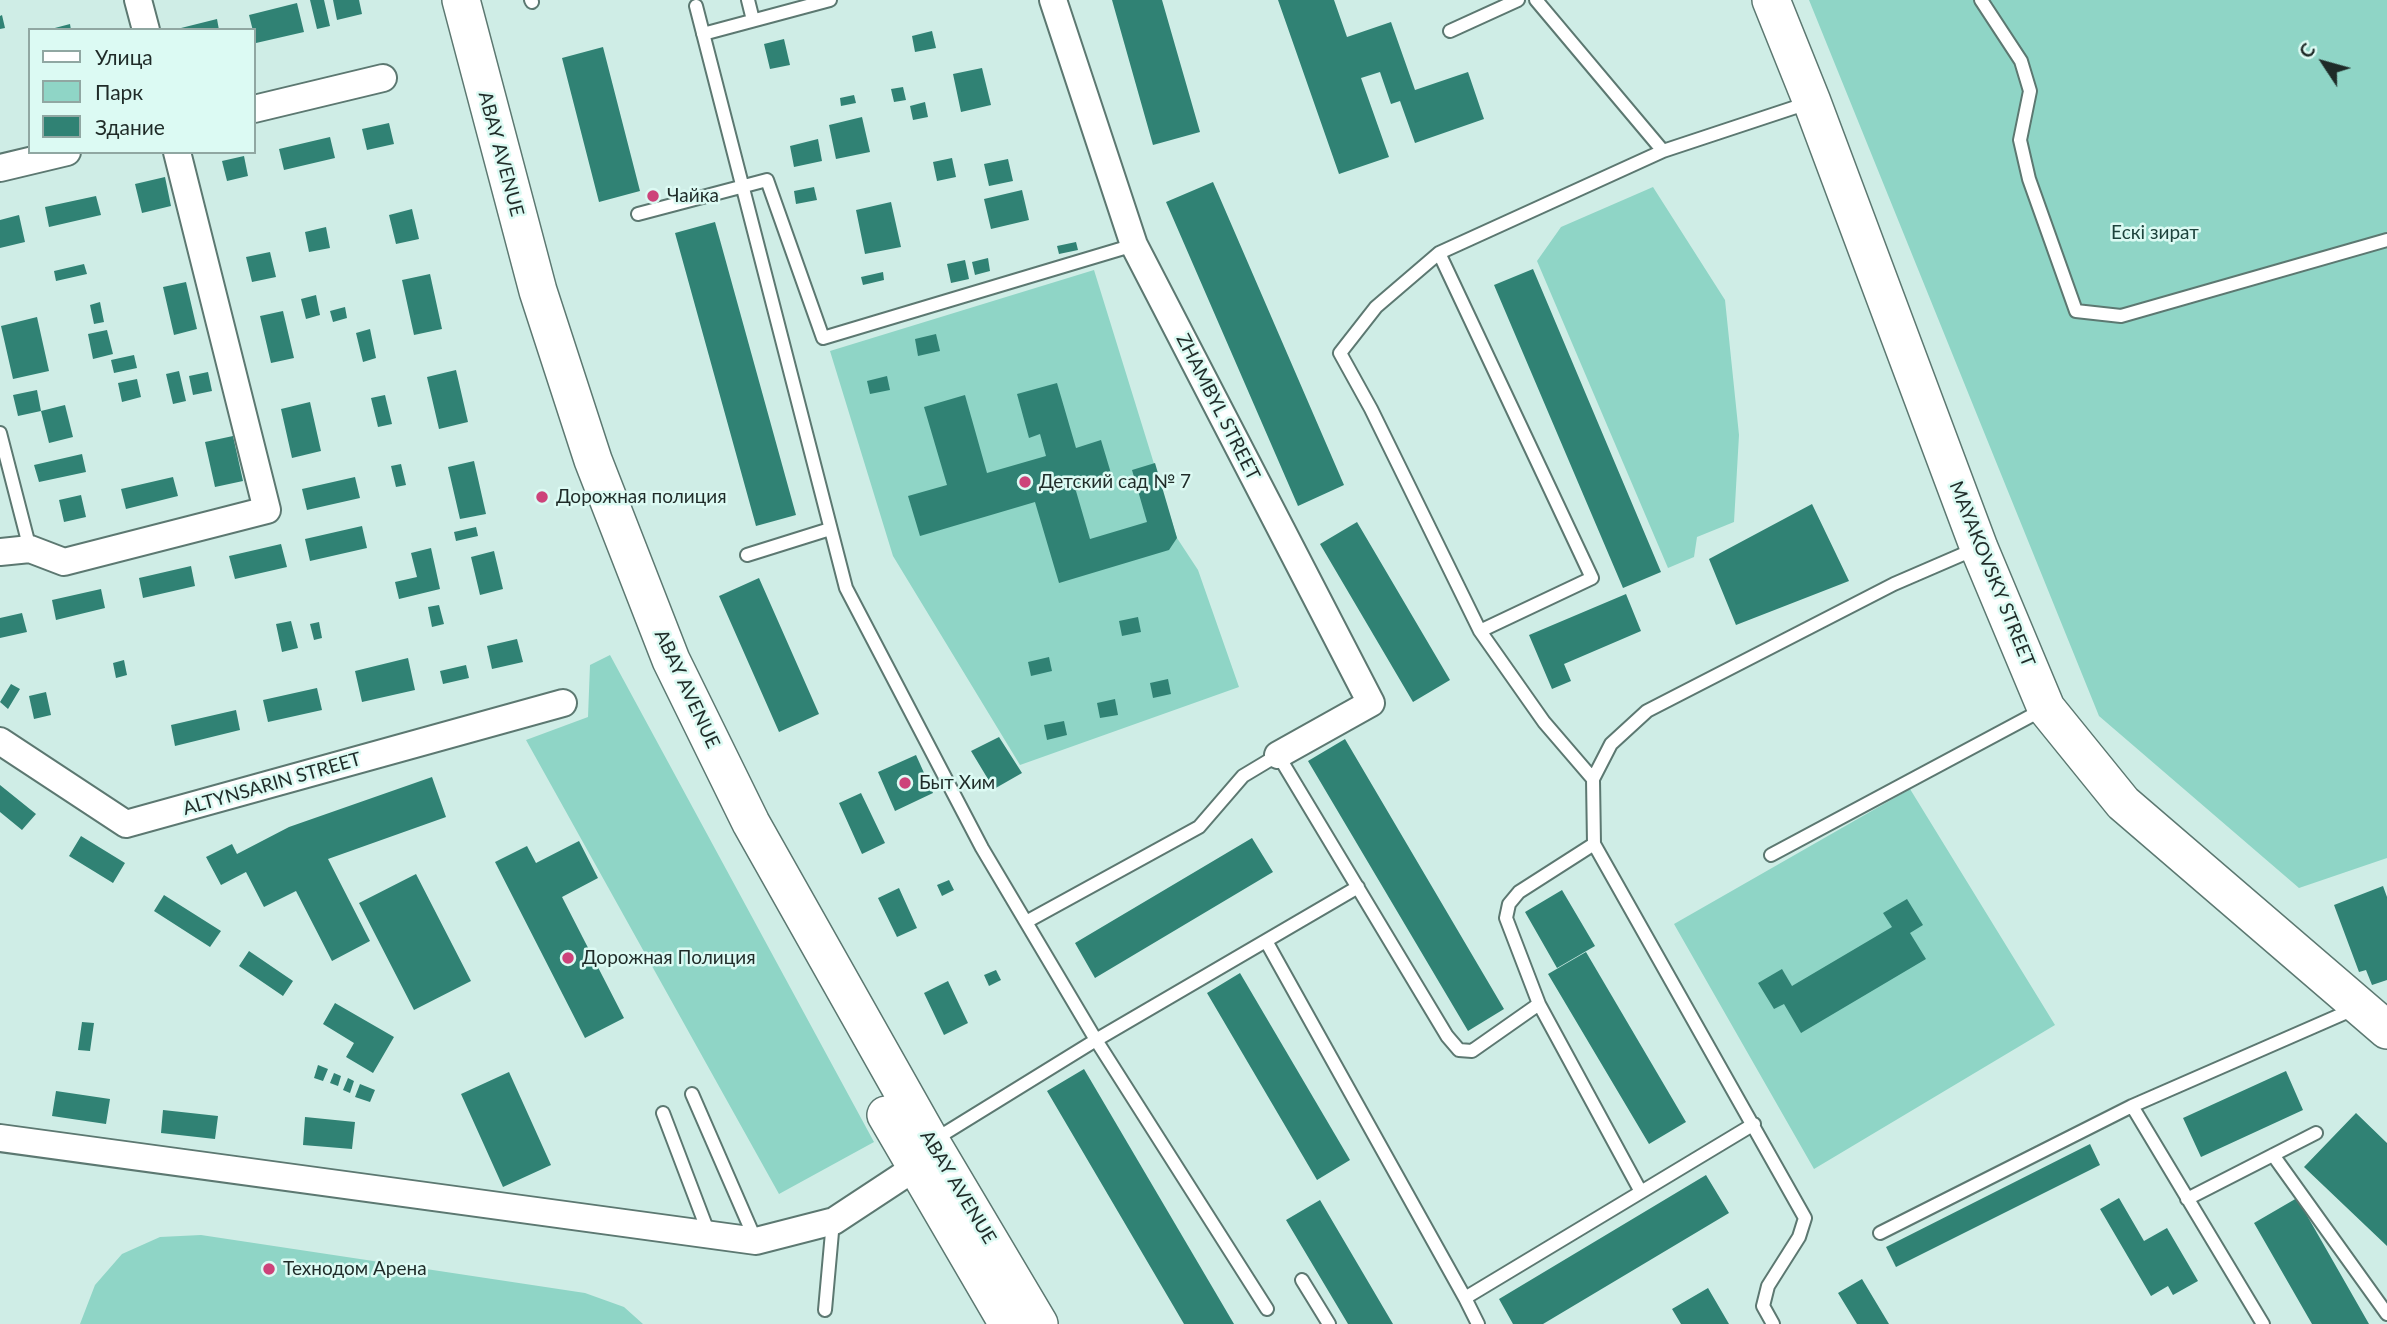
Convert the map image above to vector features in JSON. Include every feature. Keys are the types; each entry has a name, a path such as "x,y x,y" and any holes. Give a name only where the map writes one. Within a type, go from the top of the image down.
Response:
{"main road":[{"name":"ABAY AVENUE","path":"435,0 513,299 569,469 648,670 728,835 923,1155 1039,1324"},
{"name":"ABAY AVENUE","path":"461,0 538,291 593,460 671,660 751,823 1008,1324"},
{"name":"MAYAKOVSKY STREET","path":"1770,0 1812,102 1979,548 2046,708 2123,803 2387,1030"}],"street":[{"path":"138,0 145,28"},
{"name":"ZHAMBYL STREET","path":"1053,0 1134,245 1371,704 1278,755"},
{"path":"256,108 383,78"},
{"path":"0,168 60,154"},
{"path":"0,552 30,549 64,562 267,510 178,154"},
{"name":"ALTYNSARIN STREET","path":"0,741 126,824 563,703"},
{"path":"0,1138 756,1241 834,1220 923,1155"}],"lane":[{"path":"748,0 753,20"},
{"path":"703,34 830,0"},
{"path":"1450,31 1518,0"},
{"path":"1536,0 1662,151"},
{"path":"1981,0 2021,61 2030,90 2020,140 2029,179 2076,311 2121,316 2387,240"},
{"path":"696,6 846,588 982,848 1096,1040 1267,1309"},
{"path":"1593,779 1545,723 1480,631 1371,409 1340,353 1376,307 1439,253 1662,151 1812,102"},
{"path":"638,214 767,180 823,338 1134,245"},
{"path":"1439,253 1592,578 1480,631"},
{"path":"0,432 30,549"},
{"path":"747,555 830,529"},
{"path":"1773,1324 1763,1306 1768,1286 1799,1237 1805,1218 1594,844 1593,779 1611,744 1647,711 1894,584 1979,548"},
{"path":"1771,855 2046,708"},
{"path":"1026,922 1199,827 1243,776 1278,755 1447,1036 1459,1050 1472,1051 1539,1004"},
{"path":"1594,844 1518,892 1509,904 1506,918 1539,1004 1641,1192"},
{"path":"923,1155 1096,1040 1357,887"},
{"path":"1266,941 1478,1324"},
{"path":"1880,1233 2132,1106 2360,1006"},
{"path":"692,1094 756,1241"},
{"path":"2132,1106 2263,1324"},
{"path":"663,1112 709,1234"},
{"path":"1465,1298 1754,1124"},
{"path":"2187,1199 2316,1133"},
{"path":"2273,1155 2387,1314"},
{"path":"825,1310 834,1220"},
{"path":"1302,1280 1329,1324"}],"green space":[{"name":"Ескі зират","path":"1809,0 2387,0 2387,858 2299,888 2099,716"},
{"path":"1653,187 1725,300 1739,435 1734,522 1697,537 1694,557 1668,568 1537,261 1561,227"},
{"path":"1094,270 1177,538 1198,570 1239,687 1020,765 893,556 830,351"},
{"path":"610,655 874,1142 779,1194 526,740 588,717 590,665"},
{"path":"1910,789 2055,1025 1814,1169 1674,924"},
{"name":"Технодом Арена","path":"201,1235 585,1293 624,1307 643,1324 80,1324 95,1285 122,1254 160,1237"}],"building":[{"path":"310,0 324,0 330,26 317,29"},
{"path":"333,0 359,0 362,14 337,20"},
{"path":"1112,0 1162,0 1200,132 1153,145"},
{"path":"1278,0 1334,0 1347,37 1391,22 1415,90 1468,72 1484,119 1415,143 1400,101 1391,104 1380,72 1361,78 1389,157 1339,174"},
{"path":"297,3 304,32 256,43 256,28 252,28 249,15"},
{"path":"2,15 5,28 0,29 0,16"},
{"path":"217,19 219,28 181,28"},
{"path":"70,24 71,28 55,28"},
{"path":"932,31 936,48 915,52 912,36"},
{"path":"784,39 790,65 770,69 764,44"},
{"path":"603,47 640,191 599,202 562,58"},
{"path":"982,68 991,105 961,112 953,74"},
{"path":"903,87 906,100 894,102 891,89"},
{"path":"854,95 856,103 841,106 840,98"},
{"path":"925,102 928,117 913,120 910,106"},
{"path":"862,117 870,152 836,159 829,125"},
{"path":"389,123 394,144 367,150 362,129"},
{"path":"330,137 335,158 284,170 279,149"},
{"path":"818,139 822,161 794,167 790,146"},
{"path":"244,156 248,176 227,181 222,161"},
{"path":"952,158 956,177 937,181 933,162"},
{"path":"1008,159 1013,181 989,186 984,164"},
{"path":"165,177 171,206 142,213 135,184"},
{"path":"1213,182 1344,485 1298,506 1166,202"},
{"path":"814,187 817,200 796,204 794,191"},
{"path":"1022,190 1029,220 991,229 984,199"},
{"path":"96,196 101,215 49,227 45,207"},
{"path":"891,202 901,247 865,254 856,210"},
{"path":"412,209 419,239 396,244 389,215"},
{"path":"19,215 25,242 0,248 0,220"},
{"path":"715,222 796,515 756,526 675,233"},
{"path":"326,227 330,248 309,252 305,232"},
{"path":"1076,242 1078,250 1059,254 1057,246"},
{"path":"270,252 276,277 252,282 246,257"},
{"path":"988,258 990,271 975,275 972,262"},
{"path":"965,260 969,279 951,283 947,264"},
{"path":"84,264 87,274 56,281 54,271"},
{"path":"1533,269 1661,572 1623,588 1494,285"},
{"path":"883,272 884,280 863,285 861,277"},
{"path":"430,274 442,329 414,335 402,280"},
{"path":"186,282 197,329 174,335 163,287"},
{"path":"316,295 320,315 306,319 301,299"},
{"path":"100,302 104,322 94,324 90,305"},
{"path":"345,307 347,318 333,322 330,311"},
{"path":"283,311 294,358 271,363 260,316"},
{"path":"37,317 49,371 13,379 1,326"},
{"path":"370,329 376,358 363,362 356,333"},
{"path":"107,330 113,354 93,359 88,334"},
{"path":"936,334 940,351 918,356 915,339"},
{"path":"134,355 137,368 114,373 111,360"},
{"path":"456,370 468,422 439,429 427,377"},
{"path":"179,371 186,401 173,404 166,374"},
{"path":"208,372 212,391 193,395 189,376"},
{"path":"887,376 890,390 870,394 867,381"},
{"path":"137,379 141,397 122,402 118,383"},
{"name":"Детский сад № 7","path":"1057,383 1076,448 1101,440 1113,480 1076,491 1090,539 1147,522 1132,470 1155,463 1177,538 1169,550 1059,583 1035,502 920,536 908,496 947,485 924,407 965,395 987,473 1046,456 1040,434 1029,438 1017,394"},
{"path":"37,390 41,411 18,416 13,395"},
{"path":"385,395 392,424 378,427 371,398"},
{"path":"310,402 321,451 292,458 281,409"},
{"path":"65,405 73,437 49,443 41,411"},
{"path":"233,436 243,481 215,487 205,442"},
{"path":"82,454 86,472 39,482 34,465"},
{"path":"474,461 486,514 460,519 448,467"},
{"path":"401,464 406,485 396,487 391,466"},
{"path":"173,477 178,496 126,509 121,489"},
{"path":"355,477 360,498 307,510 302,489"},
{"path":"81,495 86,517 64,522 59,500"},
{"path":"1812,504 1849,581 1736,625 1709,559"},
{"path":"1357,522 1450,680 1413,702 1320,544"},
{"path":"362,526 367,548 310,561 305,539"},
{"path":"476,527 478,536 456,541 454,532"},
{"path":"281,544 287,567 235,579 229,556"},
{"path":"431,548 440,589 399,599 395,582 417,577 411,553"},
{"path":"494,551 503,589 480,595 471,557"},
{"path":"191,566 195,586 143,598 139,578"},
{"path":"759,578 819,714 779,732 719,596"},
{"path":"101,589 105,608 56,620 52,600"},
{"path":"1626,594 1641,631 1564,664 1571,681 1552,689 1529,635"},
{"path":"439,605 444,624 432,627 428,607"},
{"path":"22,613 27,632 0,638 0,618"},
{"path":"1138,617 1141,632 1122,636 1119,621"},
{"path":"291,621 298,648 282,652 276,624"},
{"path":"319,622 322,638 314,640 310,624"},
{"path":"517,639 523,662 492,669 487,646"},
{"path":"1049,657 1052,671 1031,676 1028,662"},
{"path":"408,658 415,690 362,702 355,671"},
{"path":"124,660 127,675 116,678 113,663"},
{"path":"466,665 469,678 443,684 440,671"},
{"path":"1168,679 1171,694 1153,698 1150,683"},
{"path":"11,684 20,689 8,709 0,702"},
{"path":"317,688 322,710 268,722 263,700"},
{"path":"46,692 51,715 34,719 29,696"},
{"path":"1115,699 1118,715 1100,718 1097,703"},
{"path":"236,710 240,730 175,746 171,725"},
{"path":"1064,721 1067,735 1047,740 1044,725"},
{"path":"999,737 1022,773 994,789 971,751"},
{"path":"1345,739 1504,1009 1468,1031 1308,761"},
{"name":"Быт Хим","path":"916,755 933,793 895,811 878,772"},
{"path":"432,777 446,817 328,859 370,941 332,961 296,891 264,907 246,872 221,885 206,857 232,844 237,854 289,827"},
{"path":"0,785 36,814 22,830 0,812"},
{"path":"861,793 885,843 862,854 839,803"},
{"path":"81,836 125,863 113,883 69,856"},
{"path":"1252,838 1273,872 1095,978 1075,943"},
{"name":"Дорожная Полиция","path":"579,841 598,878 562,897 624,1018 585,1038 495,862 527,846 536,863"},
{"path":"416,874 471,981 414,1010 359,903"},
{"path":"949,880 954,890 942,896 937,885"},
{"path":"2383,886 2387,897 2387,980 2372,985 2366,970 2359,972 2334,905"},
{"path":"899,888 917,928 897,937 878,898"},
{"path":"1562,890 1595,946 1557,968 1525,912"},
{"path":"164,895 221,931 210,947 154,911"},
{"path":"1907,899 1923,925 1910,933 1926,959 1801,1033 1784,1004 1774,1009 1758,983 1782,969 1792,986 1892,927 1883,913"},
{"path":"249,951 293,981 283,996 239,966"},
{"path":"1586,952 1686,1122 1649,1144 1548,974"},
{"path":"996,970 1001,980 989,986 984,975"},
{"path":"1240,973 1350,1160 1317,1180 1207,993"},
{"path":"948,981 968,1023 944,1035 924,993"},
{"path":"335,1003 394,1037 373,1073 346,1057 354,1043 323,1024"},
{"path":"82,1022 94,1023 90,1051 78,1050"},
{"path":"318,1065 328,1069 323,1081 314,1078"},
{"path":"1084,1069 1234,1324 1184,1324 1047,1091"},
{"path":"2286,1071 2303,1110 2201,1157 2183,1118"},
{"path":"509,1072 551,1165 503,1187 461,1094"},
{"path":"334,1073 341,1076 338,1086 330,1083"},
{"path":"348,1078 354,1081 350,1093 343,1090"},
{"path":"360,1084 375,1090 370,1102 355,1097"},
{"path":"56,1091 110,1099 106,1124 52,1116"},
{"path":"163,1110 218,1116 215,1139 161,1133"},
{"path":"2356,1113 2387,1143 2387,1246 2304,1167"},
{"path":"305,1117 355,1122 352,1149 303,1145"},
{"path":"2090,1144 2100,1165 1896,1267 1886,1247"},
{"path":"1706,1175 1729,1213 1543,1324 1513,1324 1499,1299"},
{"path":"2119,1198 2144,1241 2167,1228 2198,1281 2173,1295 2168,1286 2151,1296 2100,1209"},
{"path":"2297,1198 2369,1324 2312,1324 2254,1223"},
{"path":"1320,1200 1393,1324 1348,1324 1286,1220"},
{"path":"1862,1279 1889,1324 1857,1324 1838,1293"},
{"path":"1708,1288 1729,1324 1681,1324 1672,1309"}],"place":[{"name":"Чайка","path":"653,196"},
{"name":"Детский сад № 7","path":"1025,482"},
{"name":"Дорожная полиция","path":"542,497"},
{"name":"Быт Хим","path":"905,783"},
{"name":"Дорожная Полиция","path":"568,958"},
{"name":"Технодом Арена","path":"269,1269"}]}
